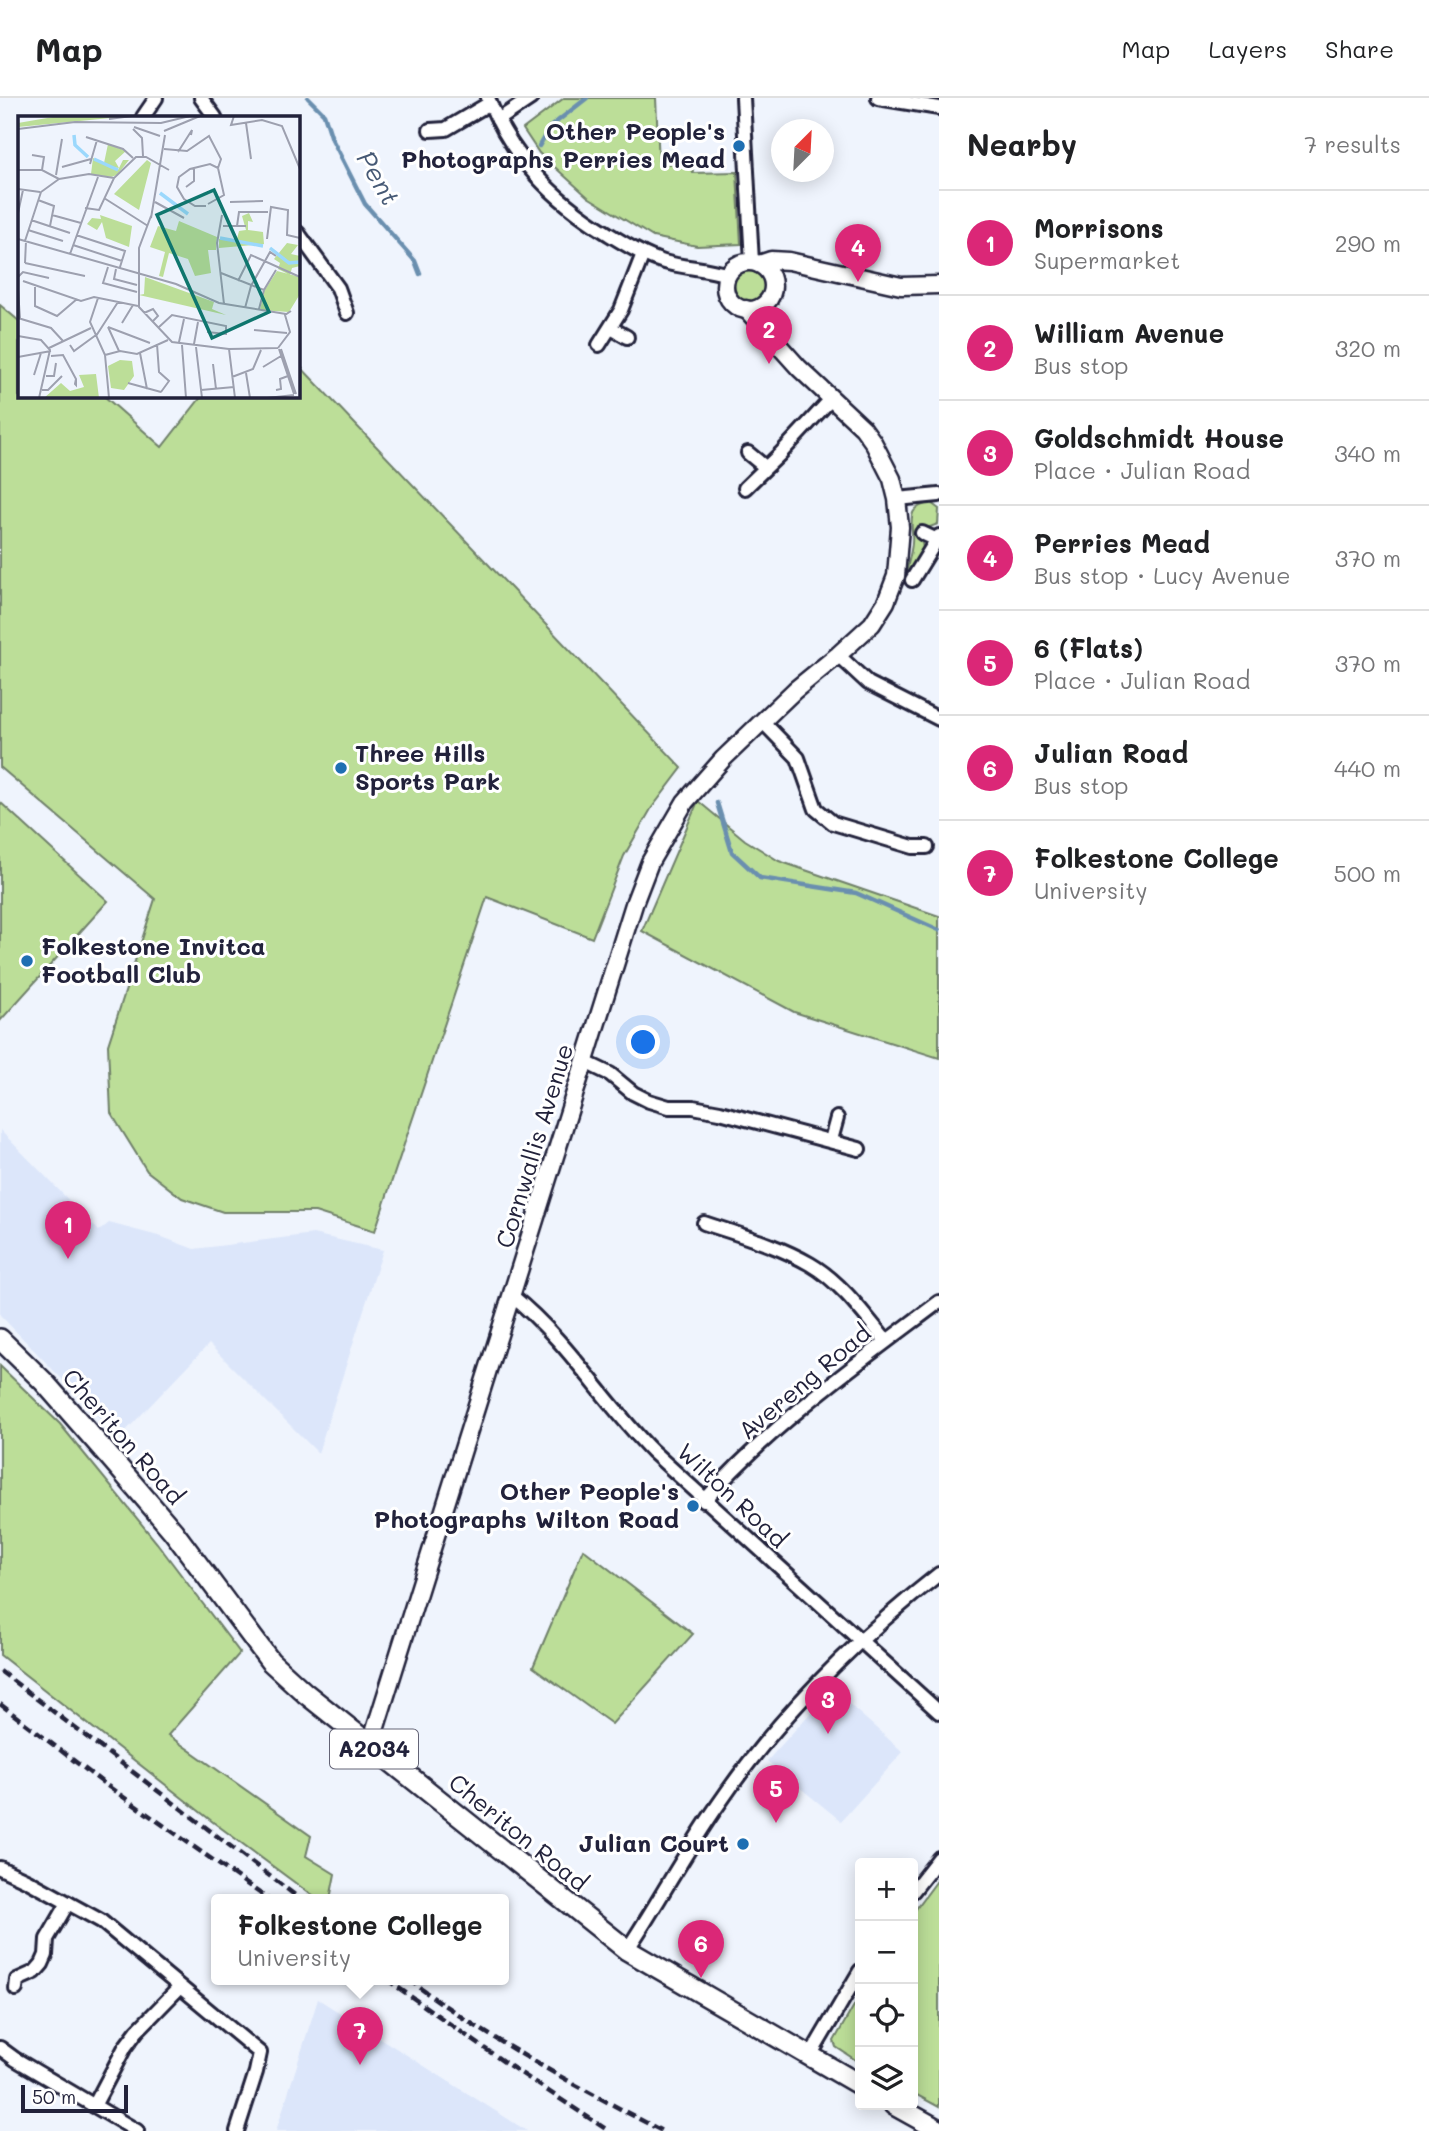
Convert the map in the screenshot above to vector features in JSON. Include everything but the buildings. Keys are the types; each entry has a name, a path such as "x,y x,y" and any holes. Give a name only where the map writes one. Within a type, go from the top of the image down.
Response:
{"main road":[{"name":"Cheriton Road","path":"0,1339 72,1414 167,1524 270,1661 305,1693 627,1950 855,2082"},
{"path":"903,2110 939,2130"}],"street":[{"path":"144,116 156,98"},
{"path":"201,98 214,116"},
{"path":"498,120 531,98"},
{"path":"743,98 755,263"},
{"path":"878,98 939,108"},
{"path":"430,130 446,129 489,100 516,152 544,186 565,205 643,254 665,262 728,275"},
{"path":"299,234 338,288 347,313"},
{"path":"599,345 611,328 643,254"},
{"path":"767,301 761,306 746,309 736,305 728,297 725,283 728,275 738,265 771,260 817,266 901,286 939,285"},
{"path":"755,263 768,271 773,284"},
{"path":"763,326 773,284 796,263"},
{"name":"Cornwallis Avenue","path":"370,1746 635,901 650,862 667,830 703,779 795,690 863,632 881,612 895,576 900,527 897,499 892,478 873,442 832,398 799,368 767,334 763,326 752,319 746,309"},
{"path":"611,328 627,337"},
{"path":"745,488 832,398"},
{"path":"748,453 765,467"},
{"path":"897,499 939,495"},
{"path":"912,580 938,538 922,533"},
{"path":"838,655 868,683 939,719"},
{"path":"763,722 797,758 816,809 834,822 913,847 927,847"},
{"path":"585,1062 610,1074 633,1093 649,1101 669,1107 693,1107 720,1112 859,1149"},
{"path":"831,1140 837,1118"},
{"path":"704,1223 774,1247 812,1265 845,1294 886,1341"},
{"name":"Wilton Road","path":"512,1296 544,1325 624,1423 704,1501 939,1712"},
{"name":"Avereng Road","path":"704,1501 778,1429 886,1341 939,1302"},
{"path":"627,1950 683,1856 740,1774 776,1730 861,1640 939,1574"},
{"path":"918,1885 939,1858"},
{"path":"0,1868 101,1921 260,2053 237,2131"},
{"path":"16,1989 17,1980 35,1972 42,1964 48,1936 68,1903"},
{"path":"810,2056 855,1980"},
{"path":"94,2106 125,2047 179,1988"},
{"path":"0,2048 137,2131"}],"shaded area":[{"path":"0,1130 99,1231 109,1223 162,1237 194,1249 313,1234 383,1250 318,1453 209,1344 119,1438 0,1315"},
{"path":"832,1689 903,1752 841,1821 767,1761"},
{"path":"318,1999 527,2131 276,2131"}],"green space":[{"path":"564,98 656,98 659,164 692,163 693,173 737,172 741,244 697,246 653,237 588,197 539,153 523,129"},
{"path":"749,270 760,275 765,286 760,297 749,302 738,297 733,286 738,275"},
{"name":"Three Hills Sports Park","path":"0,305 18,320 18,397 105,397 162,447 201,397 299,397 299,365 682,768 651,809 624,856 592,938 487,897 375,1231 315,1212 223,1212 182,1198 147,1171 111,1113 108,1045 155,899 0,767"},
{"path":"931,503 939,509 938,524 920,527 915,535 922,543 924,552 907,579 913,512 922,505"},
{"path":"698,801 745,840 779,861 939,916 939,1058 794,1012 642,931"},
{"name":"Folkestone Invitca Football Club","path":"0,802 108,901 0,1021"},
{"path":"0,1366 60,1424 157,1543 240,1653 168,1735 311,1836 306,1856 335,1874 331,1894 310,1894 213,1822 0,1655"},
{"path":"583,1549 693,1634 612,1724 533,1667"},
{"path":"939,1878 939,2107 918,2096 918,1906"},
{"path":"855,2004 855,2060 836,2047 834,2041"}],"waterway":[{"name":"Pent","path":"308,98 324,114 332,139 365,204 415,261 420,274"},
{"path":"539,146 550,127 587,98"},
{"path":"717,803 732,852 760,878 856,893 939,930"}],"railway":[{"path":"0,1671 293,1894"},
{"path":"0,1704 102,1782 261,1894"},
{"path":"395,1985 609,2131"},
{"path":"416,1985 500,2041 564,2079 662,2131"}],"place":[{"name":"Other People's Photographs Perries Mead","path":"739,146"},
{"name":"Perries Mead","path":"858,282"},
{"name":"William Avenue","path":"769,364"},
{"name":"Three Hills Sports Park","path":"341,768"},
{"name":"Folkestone Invitca Football Club","path":"27,961"},
{"name":"Morrisons","path":"68,1259"},
{"name":"Other People's Photographs Wilton Road","path":"693,1506"},
{"name":"Goldschmidt House","path":"828,1734"},
{"name":"6 (Flats)","path":"776,1823"},
{"name":"Julian Court","path":"743,1844"},
{"name":"Julian Road","path":"701,1978"},
{"name":"Folkestone College","path":"360,2065"}]}
